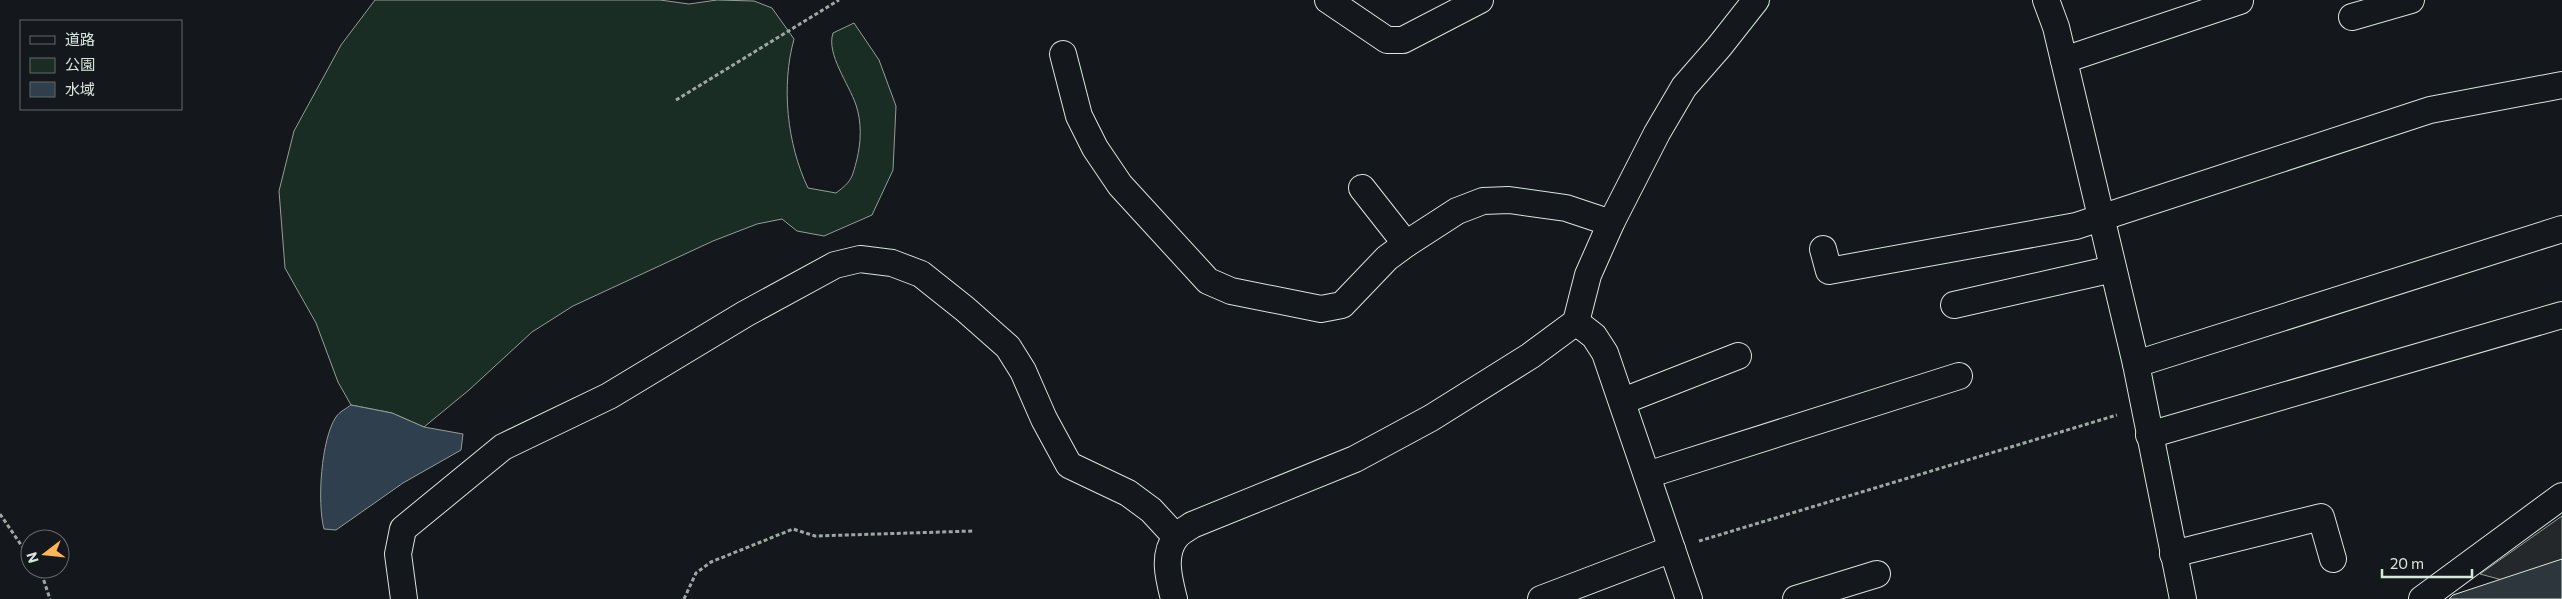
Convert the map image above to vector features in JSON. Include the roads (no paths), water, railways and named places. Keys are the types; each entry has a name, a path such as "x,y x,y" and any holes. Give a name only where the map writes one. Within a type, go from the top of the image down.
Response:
{"street":[{"path":"1328,0 1387,40 1403,40 1480,0"},
{"path":"1174,599 1167,574 1168,556 1176,537 1192,525 1355,460 1431,418 1530,356 1576,322 1588,275 1611,223 1657,133 1684,87 1720,47 1756,0"},
{"path":"2046,0 2056,26 2136,364 2183,599"},
{"path":"2352,17 2411,0"},
{"path":"2064,60 2240,1"},
{"path":"1062,54 1079,116 1095,148 1120,185 1208,281 1231,291 1321,309 1342,305 1387,258 1457,211 1483,201 1509,200 1566,208 1611,223"},
{"path":"1823,249 1829,271 1936,240 2076,226 2430,110 2562,85"},
{"path":"1362,188 1406,244"},
{"path":"2136,364 2562,229"},
{"path":"404,599 398,554 403,529 503,447 609,396 745,314 835,265 860,259 892,263 921,274 965,309 1008,347 1023,371 1044,419 1069,465 1128,493 1151,510 1176,537"},
{"path":"1954,305 2113,269"},
{"path":"2149,435 2562,315"},
{"path":"1576,322 1594,336 1605,353 1623,401 1689,599"},
{"path":"1623,401 1738,356"},
{"path":"1647,475 1959,376"},
{"path":"2422,599 2562,496"},
{"path":"2173,554 2321,517 2333,559"},
{"path":"1541,599 1672,549"},
{"path":"1796,599 1877,574"}],"water":[{"path":"351,405 392,413 424,427 463,434 461,450 403,483 336,530 324,529 321,488 327,440 336,417"}]}
